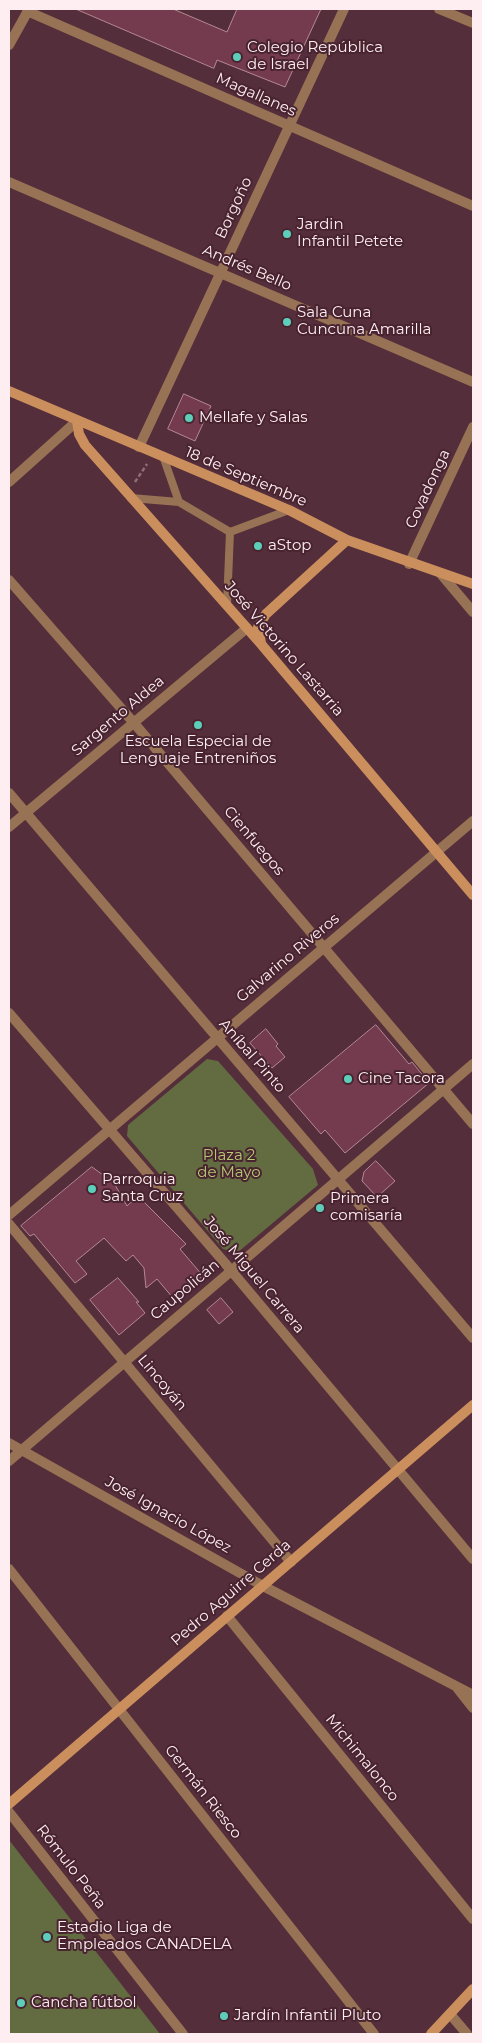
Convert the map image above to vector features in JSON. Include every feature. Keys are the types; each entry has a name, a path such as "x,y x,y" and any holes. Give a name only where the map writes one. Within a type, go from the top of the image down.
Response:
{"main road":[{"name":"18 de Septiembre","path":"9,391 164,459 289,510 347,540 409,564 473,584"},
{"name":"José Victorino Lastarria","path":"77,421 79,434 85,445 261,644 473,895"},
{"path":"261,644 258,627 266,614 347,540"},
{"name":"Pedro Aguirre Cerda","path":"9,1804 473,1405"},
{"path":"431,2034 473,1989"}],"street":[{"name":"Borgoño","path":"139,447 344,9"},
{"path":"439,9 473,23"},
{"name":"Magallanes","path":"28,10 473,206"},
{"path":"9,45 28,10"},
{"name":"Andrés Bello","path":"9,182 473,382"},
{"path":"9,482 77,421"},
{"name":"Covadonga","path":"409,564 473,427"},
{"path":"441,574 473,612"},
{"name":"Cienfuegos","path":"9,580 134,723 473,1124"},
{"name":"Sargento Aldea","path":"9,827 247,628"},
{"name":"Aníbal Pinto","path":"9,793 473,1338"},
{"name":"Galvarino Riveros","path":"9,1215 473,821"},
{"name":"José Miguel Carrera","path":"9,1013 231,1270 473,1559"},
{"name":"Caupolicán","path":"9,1462 473,1064"},
{"name":"Lincoyán","path":"9,1224 291,1562"},
{"name":"José Ignacio López","path":"9,1444 263,1586 473,1695"},
{"name":"Germán Riesco","path":"9,1569 374,2034"},
{"name":"Michimalonco","path":"227,1616 473,1919"},
{"path":"454,1685 473,1708"},
{"name":"Rómulo Peña","path":"9,1812 183,2034"},
{"path":"450,2014 467,2034"}],"lane":[{"path":"164,459 180,502"},
{"path":"129,496 180,502 230,532"},
{"path":"230,532 289,510"},
{"path":"227,605 230,532"}],"path":[{"path":"129,496 154,454"}],"green space":[{"name":"Plaza 2 de Mayo","path":"207,1059 218,1061 313,1169 318,1185 237,1253 223,1249 127,1136 128,1125"},
{"name":"Estadio Liga de Empleados CANADELA","path":"9,1840 160,2034 9,2034"}],"building":[{"name":"Colegio República de Israel","path":"76,9 173,9 227,32 237,9 321,9 285,87 217,60 214,68"},
{"name":"Mellafe y Salas","path":"184,394 211,406 195,441 168,429"},
{"name":"Cine Tacora","path":"376,1025 409,1064 412,1062 429,1083 345,1153 325,1130 321,1134 289,1097"},
{"path":"266,1029 278,1044 276,1046 285,1057 272,1068 250,1043"},
{"path":"376,1161 395,1181 377,1197 362,1181 364,1172"},
{"path":"92,1167 114,1183 127,1206 138,1196 186,1244 180,1249 203,1276 173,1298 157,1279 146,1288 144,1268 133,1255 126,1261 104,1238 76,1261 87,1274 75,1283 34,1234 30,1236 21,1226"},
{"path":"118,1278 139,1302 136,1302 145,1313 119,1335 90,1300"},
{"path":"221,1298 233,1312 219,1324 207,1310"}],"place":[{"name":"Colegio República de Israel","path":"237,57"},
{"name":"Jardin Infantil Petete","path":"287,234"},
{"name":"Sala Cuna Cuncuna Amarilla","path":"287,322"},
{"name":"Mellafe y Salas","path":"189,418"},
{"name":"aStop","path":"258,546"},
{"name":"Escuela Especial de Lenguaje Entreniños","path":"198,725"},
{"name":"Cine Tacora","path":"348,1079"},
{"name":"Parroquia Santa Cruz","path":"92,1189"},
{"name":"Primera comisaría","path":"320,1208"},
{"name":"Estadio Liga de Empleados CANADELA","path":"47,1937"},
{"name":"Cancha fútbol","path":"21,2003"},
{"name":"Jardín Infantil Pluto","path":"224,2016"}]}
